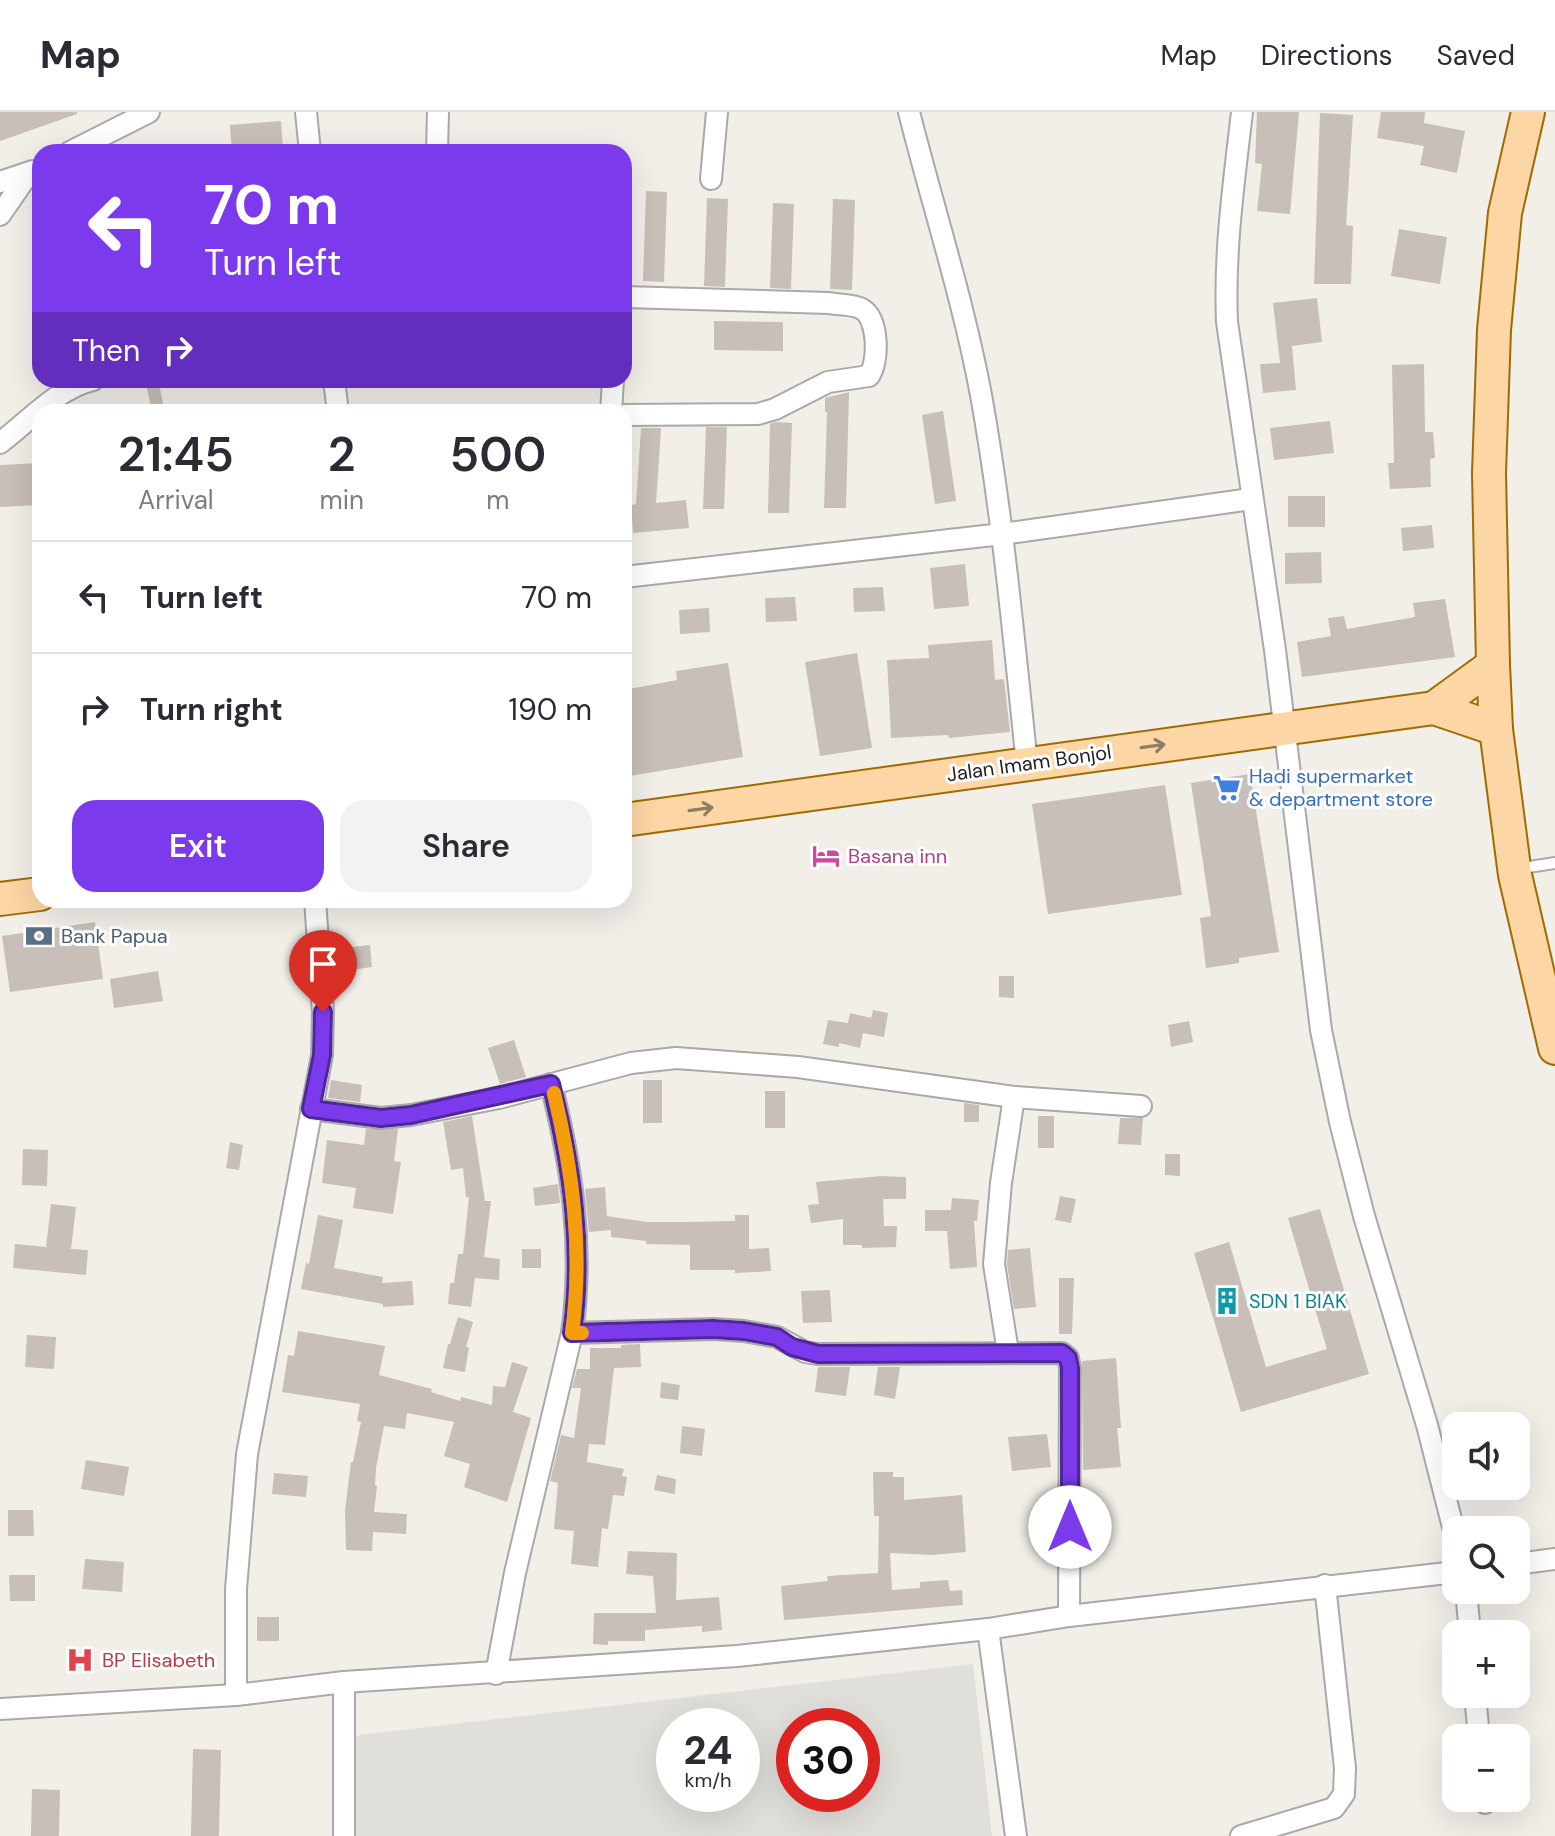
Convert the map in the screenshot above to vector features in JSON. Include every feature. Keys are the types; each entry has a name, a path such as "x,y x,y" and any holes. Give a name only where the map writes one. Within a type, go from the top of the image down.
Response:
{"main road":[{"path":"1528,112 1505,213 1494,330 1489,473 1493,665 1496,729 1514,869 1550,1008 1555,1048"},
{"path":"1434,708 1493,665"},
{"path":"1434,708 1496,729"},
{"name":"Jalan Imam Bonjol","path":"632,819 1434,708"},
{"path":"0,899 32,895"}],"street":[{"path":"86,144 149,112"},
{"path":"306,112 309,144"},
{"path":"437,144 438,112"},
{"path":"711,179 717,112"},
{"path":"909,112 964,310 981,396 1002,534 1027,764"},
{"path":"1242,112 1225,284 1227,322 1275,650 1282,728 1321,1030 1364,1216 1427,1425 1450,1516"},
{"path":"0,182 32,171"},
{"path":"0,215 32,174"},
{"path":"632,297 829,303 859,307 868,314 872,325 875,352 869,376 828,382 775,409 758,414 632,415"},
{"path":"49,404 73,388"},
{"path":"0,443 32,418"},
{"path":"632,576 1002,534 1251,499"},
{"path":"236,1695 236,1589 247,1454 322,1055 323,1012 316,908"},
{"path":"311,1109 370,1117 411,1115 631,1063 676,1058 798,1067 1014,1097 1141,1106"},
{"path":"496,1674 515,1573 572,1333 578,1271 573,1182 551,1084"},
{"path":"1008,1352 997,1294 994,1253 999,1195 1014,1097"},
{"path":"572,1333 713,1329 769,1334 805,1352 818,1354 1062,1353 1068,1358 1070,1368 1069,1616"},
{"path":"1530,1562 1555,1559"},
{"path":"0,1709 236,1695 344,1682 737,1656 1442,1573"},
{"path":"1241,1836 1334,1808 1344,1794 1345,1768 1325,1585"},
{"path":"988,1629 1016,1836"},
{"path":"344,1682 344,1836"}],"lane":[{"path":"1514,869 1555,863"}],"shaded area":[{"path":"973,1664 992,1836 353,1836 352,1738"}],"building":[{"path":"0,112 77,112 77,114 0,141"},
{"path":"1257,112 1299,112 1290,214 1257,211 1262,164 1255,163"},
{"path":"1381,112 1425,112 1424,123 1465,131 1457,173 1420,165 1424,146 1377,138"},
{"path":"1320,113 1353,115 1346,225 1353,226 1351,284 1314,284"},
{"path":"281,121 282,144 231,144 230,125"},
{"path":"646,191 667,192 664,282 643,281"},
{"path":"707,198 728,199 725,287 704,286"},
{"path":"833,199 855,200 852,290 830,289"},
{"path":"773,203 794,204 791,289 770,288"},
{"path":"1399,229 1447,237 1440,284 1391,276"},
{"path":"1317,298 1322,342 1292,346 1296,390 1263,393 1260,364 1280,363 1273,303"},
{"path":"714,321 783,322 783,351 714,350"},
{"path":"1424,364 1425,432 1433,432 1435,458 1430,459 1431,487 1390,489 1388,463 1394,463 1392,365"},
{"path":"147,388 160,388 163,404 150,404"},
{"path":"849,392 846,508 824,508 825,398"},
{"path":"943,411 956,501 935,504 922,415"},
{"path":"1330,421 1334,453 1274,460 1270,428"},
{"path":"792,423 789,513 768,513 770,424"},
{"path":"706,427 727,427 724,509 703,509"},
{"path":"641,428 661,428 656,503 686,500 689,528 633,533 632,505 636,504"},
{"path":"32,463 32,505 0,507 0,465"},
{"path":"1288,496 1325,496 1325,527 1288,527"},
{"path":"1432,525 1434,548 1403,551 1401,528"},
{"path":"1321,552 1322,583 1285,584 1285,553"},
{"path":"965,564 969,606 934,609 930,568"},
{"path":"883,587 885,611 854,612 853,588"},
{"path":"795,597 797,621 766,622 765,598"},
{"path":"1445,599 1455,657 1302,677 1297,642 1331,636 1328,618 1344,616 1347,629 1415,617 1413,603"},
{"path":"709,608 710,632 680,634 679,610"},
{"path":"992,640 995,680 1004,679 1010,732 949,738 948,735 891,738 887,660 929,658 928,645"},
{"path":"857,653 872,748 820,756 805,662"},
{"path":"728,663 743,757 632,776 632,688 677,680 676,671"},
{"path":"1250,774 1279,952 1239,958 1239,963 1206,968 1200,918 1211,916 1191,783"},
{"path":"1165,785 1182,895 1048,914 1032,804"},
{"path":"95,922 103,979 10,992 2,936"},
{"path":"370,945 372,967 335,972 333,949"},
{"path":"158,971 163,1001 114,1008 110,979"},
{"path":"999,976 1014,976 1014,998 999,997"},
{"path":"873,1010 888,1013 884,1037 863,1033 860,1048 839,1043 839,1047 823,1044 828,1020 848,1023 850,1013 871,1018"},
{"path":"1189,1021 1193,1042 1171,1047 1168,1025"},
{"path":"514,1040 526,1077 500,1084 488,1048"},
{"path":"331,1080 362,1085 360,1102 328,1098"},
{"path":"643,1080 662,1080 662,1123 643,1123"},
{"path":"765,1091 785,1091 785,1128 765,1128"},
{"path":"964,1103 979,1105 979,1122 964,1122"},
{"path":"472,1116 485,1201 491,1201 484,1257 500,1259 499,1280 475,1278 471,1307 448,1304 458,1254 463,1254 469,1197 466,1197 463,1168 451,1170 443,1122"},
{"path":"1038,1116 1054,1116 1054,1148 1038,1148"},
{"path":"1120,1118 1143,1118 1141,1145 1118,1144"},
{"path":"366,1129 398,1129 394,1161 401,1162 393,1214 353,1208 356,1188 322,1183 327,1140 364,1145"},
{"path":"230,1142 243,1145 239,1170 226,1168"},
{"path":"23,1149 48,1150 47,1186 22,1185"},
{"path":"1165,1154 1180,1154 1180,1176 1165,1175"},
{"path":"906,1177 906,1199 883,1199 884,1226 897,1226 896,1247 843,1245 843,1219 811,1223 808,1205 819,1204 816,1182"},
{"path":"558,1184 560,1203 535,1206 533,1188"},
{"path":"605,1187 607,1216 647,1222 686,1222 735,1221 735,1215 749,1215 749,1249 769,1248 771,1271 735,1273 735,1270 690,1270 690,1245 646,1244 646,1241 611,1237 611,1230 589,1232 585,1189"},
{"path":"1060,1196 1076,1199 1071,1223 1055,1220"},
{"path":"952,1198 979,1200 977,1221 974,1221 977,1267 950,1269 947,1231 925,1231 925,1210 951,1210"},
{"path":"51,1204 76,1207 71,1249 88,1250 86,1275 13,1268 15,1244 46,1247"},
{"name":"SDN 1 BIAK","path":"1320,1209 1369,1374 1241,1412 1194,1253 1229,1242 1266,1367 1327,1349 1288,1218"},
{"path":"318,1215 343,1220 334,1268 383,1277 382,1283 412,1281 414,1305 383,1307 383,1304 301,1289"},
{"path":"1030,1248 1036,1307 1014,1309 1007,1264 1008,1250"},
{"path":"522,1249 541,1249 541,1268 522,1268"},
{"path":"1059,1278 1074,1278 1072,1334 1059,1334"},
{"path":"830,1290 832,1322 803,1323 801,1291"},
{"path":"458,1317 473,1322 466,1347 469,1347 465,1372 443,1368"},
{"path":"298,1331 385,1346 379,1375 432,1389 431,1392 460,1401 461,1397 492,1405 493,1386 505,1387 512,1362 528,1367 513,1412 531,1418 507,1502 464,1487 470,1464 444,1456 454,1422 407,1413 405,1429 384,1426 376,1468 374,1512 407,1514 406,1534 373,1532 372,1551 346,1550 345,1510 351,1462 361,1422 357,1421 360,1404 282,1392 288,1355 294,1356"},
{"path":"27,1335 56,1337 54,1369 25,1367"},
{"path":"640,1344 641,1367 614,1368 605,1445 589,1444 587,1462 624,1469 622,1476 627,1477 624,1496 613,1495 608,1529 602,1528 598,1567 571,1564 574,1531 554,1529 558,1483 550,1481 561,1435 574,1438 581,1388 572,1388 577,1369 590,1369 590,1348 621,1348 621,1345"},
{"path":"1116,1358 1121,1467 1083,1470 1082,1361"},
{"path":"818,1367 850,1367 846,1396 815,1392"},
{"path":"878,1367 900,1367 895,1399 874,1395"},
{"path":"661,1382 680,1385 678,1400 660,1398"},
{"path":"682,1426 705,1429 702,1456 680,1453"},
{"path":"1047,1434 1051,1467 1012,1471 1008,1437"},
{"path":"86,1460 129,1467 124,1496 81,1489"},
{"path":"873,1472 893,1472 893,1477 904,1477 904,1500 962,1495 966,1552 932,1555 890,1553 892,1590 920,1588 920,1582 948,1580 950,1591 962,1590 963,1605 784,1620 781,1586 828,1581 827,1576 878,1573 879,1516 874,1516"},
{"path":"274,1473 308,1476 306,1497 272,1494"},
{"path":"657,1475 676,1479 675,1494 654,1490"},
{"path":"8,1510 33,1510 34,1536 8,1536"},
{"path":"628,1551 677,1553 676,1600 719,1597 722,1630 702,1632 702,1626 645,1630 645,1641 593,1644 594,1613 656,1613 653,1576 626,1574"},
{"path":"85,1559 124,1562 122,1592 82,1589"},
{"path":"9,1575 35,1575 35,1601 10,1601"},
{"path":"257,1617 279,1617 279,1641 257,1641"},
{"path":"193,1749 221,1750 219,1836 191,1836"},
{"path":"32,1789 60,1790 59,1836 31,1836"}],"slow traffic":[{"path":"554,1093 573,1182 578,1259 572,1333 582,1333"}],"place":[{"name":"Hadi supermarket & department store","path":"1227,788"},
{"name":"Basana inn","path":"826,856"},
{"name":"Bank Papua","path":"39,936"},
{"name":"SDN 1 BIAK","path":"1227,1301"},
{"name":"BP Elisabeth","path":"80,1660"}],"route":[{"path":"323,1012 322,1055 311,1109 381,1118 411,1115 499,1098 551,1084 573,1182 578,1259 572,1333 744,1331 769,1334 792,1347 818,1354 1062,1353 1068,1358 1070,1368 1070,1527"}]}
